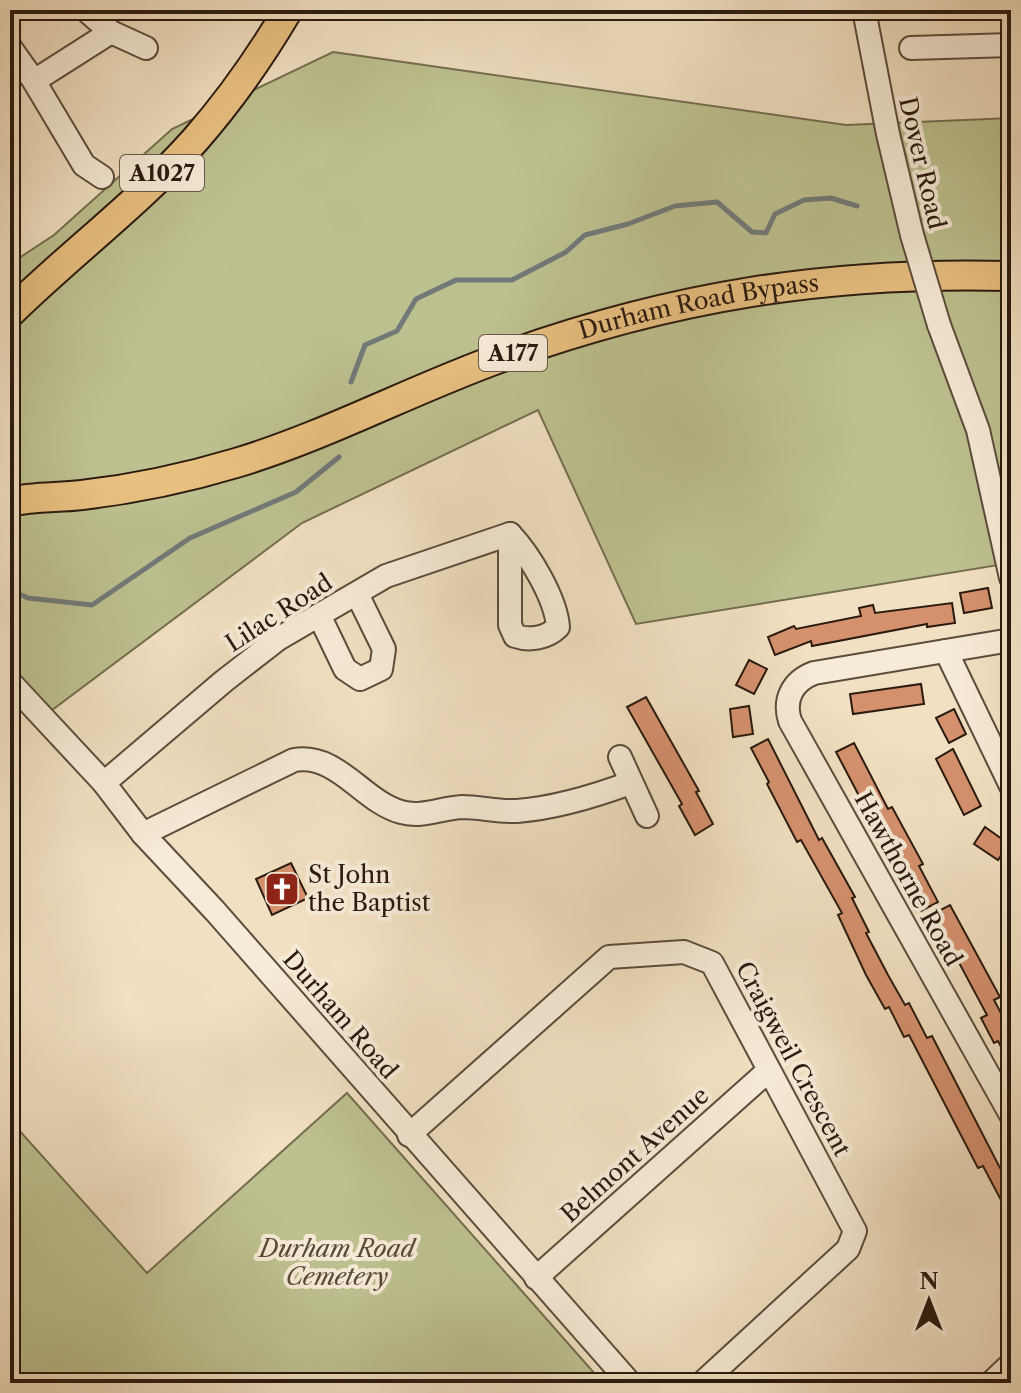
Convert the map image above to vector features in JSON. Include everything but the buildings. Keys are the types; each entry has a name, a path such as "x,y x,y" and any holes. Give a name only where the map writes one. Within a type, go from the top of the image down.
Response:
{"main road":[{"name":"A1027","path":"10,313 154,182 195,140 260,58 288,10"},
{"name":"Durham Road Bypass","path":"17,496 78,496 124,489 178,479 238,462 498,358 587,328 683,303 835,280 922,275 1011,276"}],"street":[{"name":"Dover Road","path":"864,10 912,235 939,325 978,430 1011,578"},
{"path":"89,13 111,32 146,48"},
{"path":"34,81 111,32"},
{"path":"911,48 1011,45"},
{"path":"10,47 34,81 86,175"},
{"name":"Lilac Road","path":"104,783 278,639 386,576 510,534"},
{"path":"319,615 345,669 360,679 381,669 384,649 357,594"},
{"path":"1011,640 946,651 1011,786"},
{"name":"Hawthorne Road","path":"946,651 814,673 805,676 789,694 787,704 790,721 1011,1115"},
{"name":"Durham Road","path":"10,682 104,783 143,834 215,911 630,1383"},
{"path":"620,757 647,816"},
{"path":"143,834 294,760 308,758 329,766 389,807 413,814 460,807 527,809 597,795 630,783"},
{"name":"Craigweil Crescent","path":"409,1135 609,957 684,952 712,963 855,1231 848,1249 702,1383"},
{"name":"Belmont Avenue","path":"536,1278 768,1071"},
{"path":"991,1383 1011,1364"}],"green space":[{"path":"333,52 846,125 1011,118 1011,563 636,624 538,410 302,523 40,719 10,677 10,264 54,235 172,129"},
{"name":"Durham Road Cemetery","path":"347,1093 603,1383 10,1383 10,1120 147,1273"}],"waterway":[{"path":"351,382 365,345 397,331 416,299 456,280 512,280 566,252 585,235 628,224 675,206 717,202 752,232 766,233 775,214 804,200 831,198 857,206"},
{"path":"10,590 28,598 92,605 190,538 296,492 339,457"}],"place":[{"name":"St John the Baptist","path":"282,889"}]}
